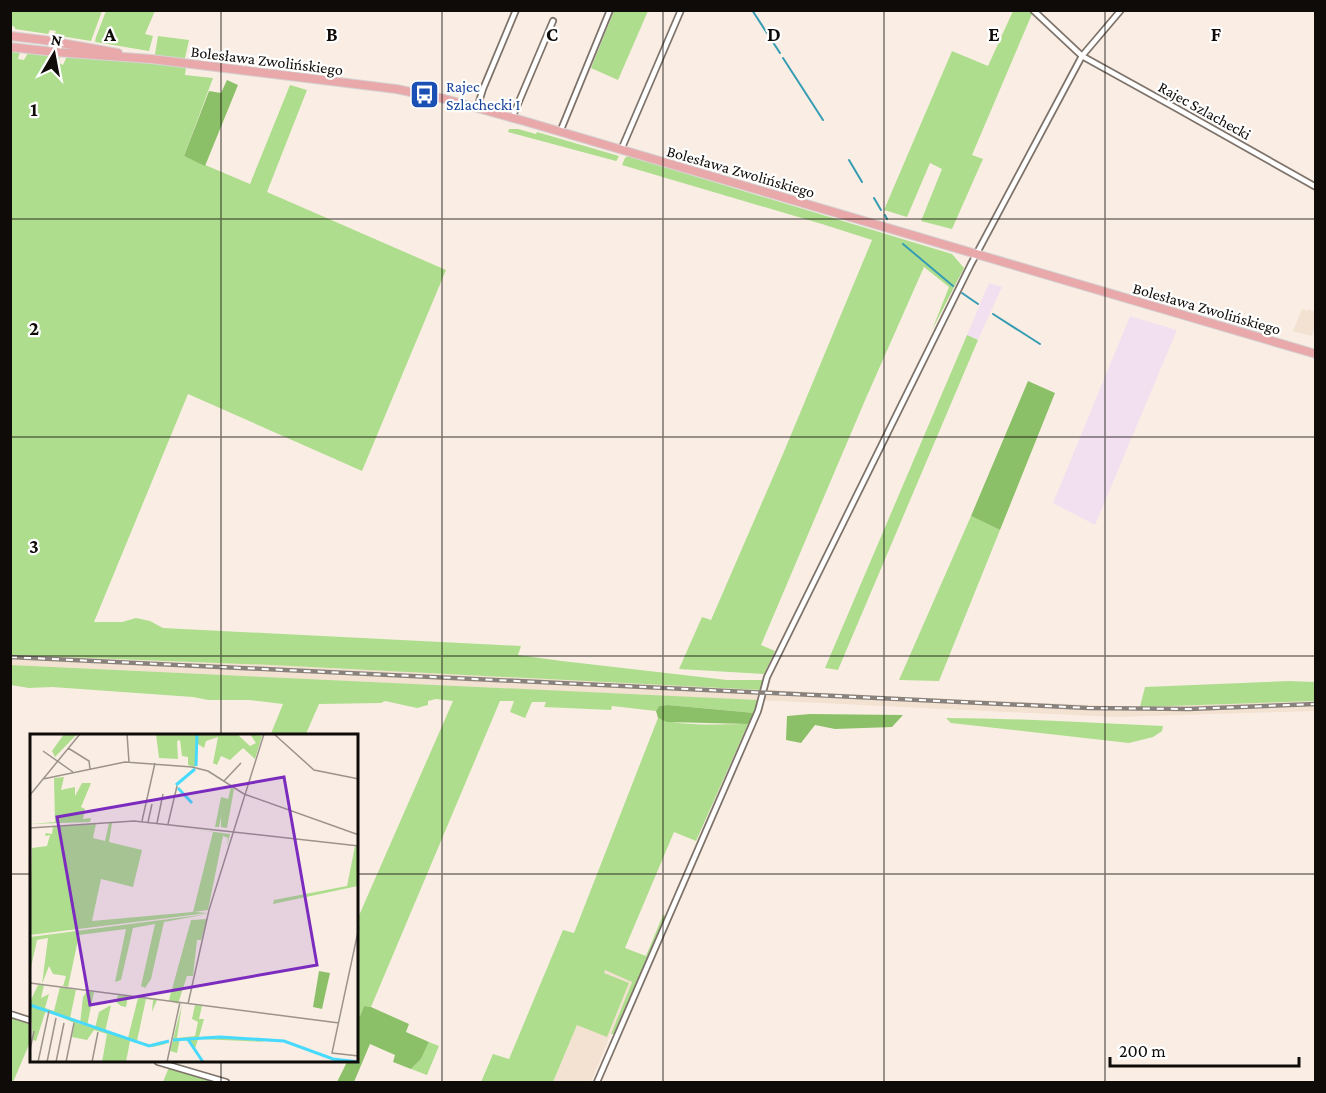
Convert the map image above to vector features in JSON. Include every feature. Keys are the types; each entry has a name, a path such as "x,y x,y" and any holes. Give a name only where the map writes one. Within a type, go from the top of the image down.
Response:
{"main road":[{"name":"Bolesława Zwolińskiego","path":"10,36 55,41 149,58 402,90 432,96 1316,354"},
{"name":"Bolesława Zwolińskiego","path":"10,47 149,58"}],"street":[{"path":"477,108 516,10"},
{"path":"560,132 610,10"},
{"path":"621,150 681,10"},
{"name":"Rajec Szlachecki","path":"1033,10 1082,56 1316,187"},
{"path":"597,1083 758,711 768,677 935,336 1056,102 1082,56 1121,10"},
{"path":"512,118 553,21"},
{"path":"10,1014 30,1020"},
{"path":"161,1063 226,1083"}],"shaded area":[{"path":"989,283 1002,287 978,340 967,335"},
{"path":"1302,309 1315,312 1315,327 1312,336 1293,331"},
{"path":"1130,316 1177,330 1095,525 1053,503"},
{"path":"10,655 271,665 1140,707 1315,701 1316,711 1115,717 11,665"},
{"path":"610,947 641,960 591,1082 553,1082"}],"green space":[{"path":"11,10 102,11 91,41 54,35 56,31 50,30 48,34 15,29 12,26 11,29"},
{"path":"106,11 155,11 145,34 153,36 149,51 95,42"},
{"path":"614,11 648,11 618,80 591,68"},
{"path":"1013,11 1028,11 1032,14 972,155 983,159 952,229 921,221 942,169 930,163 907,217 884,210 952,51 988,66"},
{"path":"158,36 189,40 185,58 156,56"},
{"path":"11,51 20,52 18,59 24,60 28,53 60,55 59,63 63,65 67,56 110,58 186,67 185,75 213,78 184,156 250,184 290,85 307,90 267,192 446,270 362,471 188,394 94,622 122,622 136,618 150,621 163,628 521,646 518,655 727,680 763,680 761,690 271,665 11,655"},
{"path":"227,80 238,85 205,166 184,156 209,91 221,93"},
{"path":"509,129 536,134 537,132 619,156 616,161 508,132"},
{"path":"628,156 952,254 964,268 932,330 949,287 924,267 761,645 775,651 764,674 679,669 702,617 711,620 872,240 622,165"},
{"path":"967,335 978,340 838,670 825,668"},
{"path":"1028,381 1055,393 1000,530 971,516"},
{"path":"971,516 1000,530 939,681 899,680"},
{"path":"10,665 758,700 755,713 668,705 659,706 656,711 612,706 611,710 544,707 546,702 532,702 525,718 510,712 514,701 500,701 371,1007 364,1006 358,1016 358,918 453,701 436,699 428,701 428,705 417,708 385,701 381,703 319,704 306,734 271,734 283,704 11,685"},
{"path":"1315,682 1315,701 1140,707 1145,687"},
{"path":"659,706 755,713 748,724 667,722 658,718 656,711"},
{"path":"810,714 903,715 892,727 835,729 815,725 801,743 786,740 787,716"},
{"path":"658,718 689,724 748,724 696,841 674,832 625,948 646,956 663,915 666,916 615,1034 611,1034 632,982 605,970 604,973 629,983 607,1037 577,1025 553,1082 481,1082 493,1054 509,1059 563,930 574,933"},
{"path":"946,718 1163,726 1162,731 1153,737 1129,743 951,723"},
{"path":"364,1006 371,1007 409,1024 406,1032 429,1042 421,1059 411,1069 393,1062 395,1055 370,1044 354,1082 337,1082 346,1063 358,1063 358,1016"},
{"path":"11,1018 30,1024 30,1042 13,1082 10,1082"},
{"path":"429,1042 439,1046 427,1075 411,1069 421,1059"},
{"path":"169,1067 218,1082 163,1082"}],"waterway":[{"path":"752,10 780,53"},
{"path":"783,58 823,120"},
{"path":"849,160 862,182"},
{"path":"874,198 881,210"},
{"path":"885,215 887,219"},
{"path":"903,244 953,286"},
{"path":"962,293 978,304"},
{"path":"993,314 1040,344"}],"railway":[{"path":"10,657 1088,708 1189,709 1316,704"}],"place":[{"name":"Rajec Szlachecki I","path":"425,95"}]}
